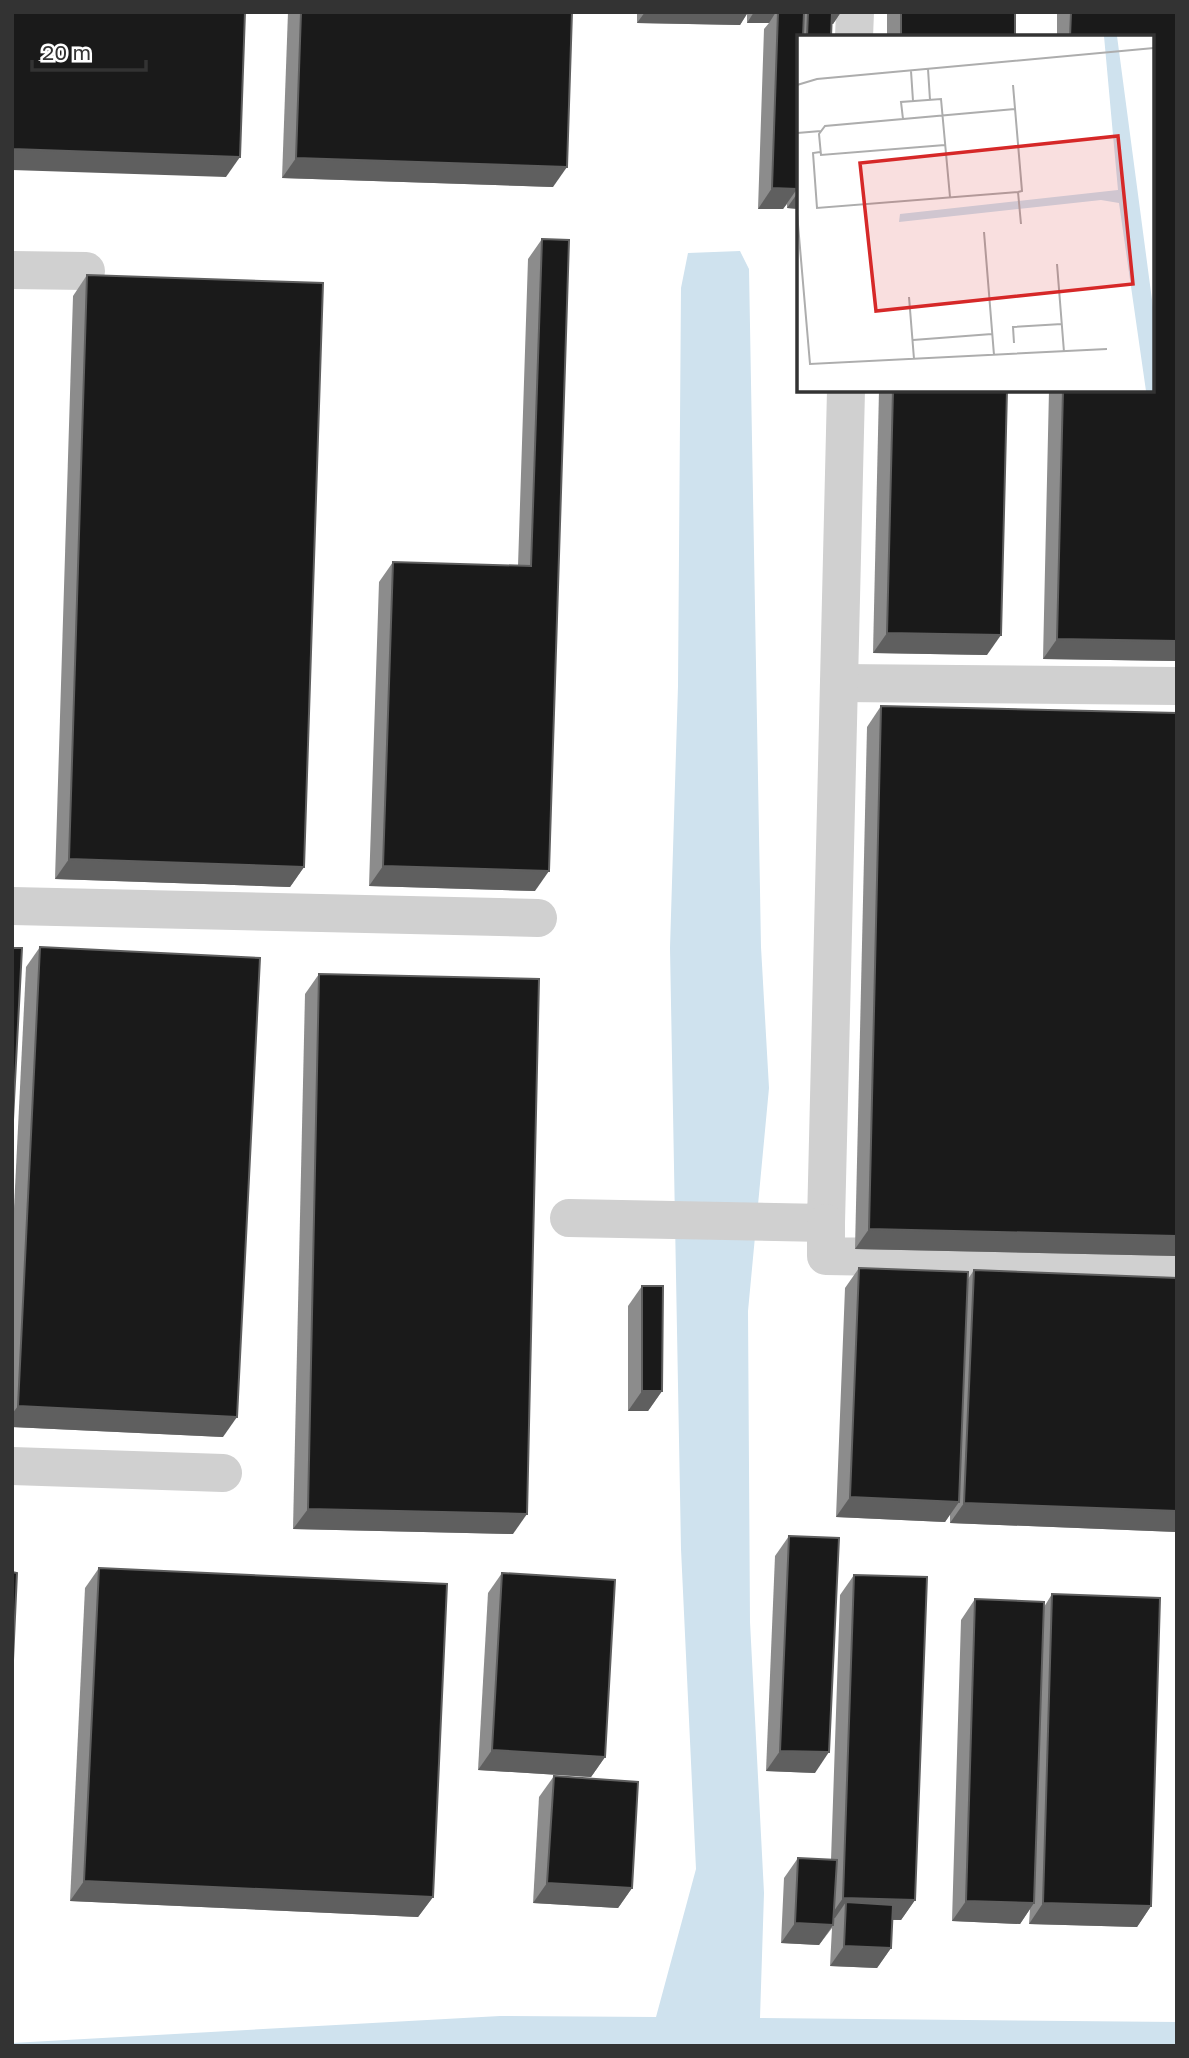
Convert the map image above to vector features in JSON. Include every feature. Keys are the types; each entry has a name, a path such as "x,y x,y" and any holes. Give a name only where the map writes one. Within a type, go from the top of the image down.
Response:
{"lane":[{"path":"854,35 855,12"},
{"path":"12,270 86,271"},
{"path":"846,392 826,1256 1177,1262"},
{"path":"839,683 1177,686"},
{"path":"12,906 538,918"},
{"path":"569,1218 826,1223"},
{"path":"12,1466 223,1473"}],"water":[{"path":"740,251 749,269 761,947 769,1088 748,1311 750,1622 764,1893 760,2018 1177,2022 1177,2046 12,2046 12,2043 500,2016 656,2017 696,1869 681,1549 670,948 678,686 681,288 688,253"}],"building":[{"path":"12,12 245,12 240,157 12,149"},
{"path":"301,12 572,12 567,167 296,158"},
{"path":"778,12 804,12 803,35 797,35 797,189 772,188"},
{"path":"808,12 832,12 831,35 807,35"},
{"path":"901,12 1015,12 1015,35 901,35"},
{"path":"1071,12 1177,12 1177,641 1057,639 1063,392 1154,392 1154,35 1070,35"},
{"path":"542,239 569,240 549,871 383,866 393,562 531,566"},
{"path":"87,275 323,283 304,867 69,859"},
{"path":"893,392 1007,392 1001,635 887,633"},
{"path":"881,706 1177,713 1177,1236 869,1229"},
{"path":"40,947 260,958 237,1417 18,1406"},
{"path":"12,948 22,948 12,1139"},
{"path":"319,974 539,979 527,1514 308,1509"},
{"path":"859,1268 968,1272 959,1502 850,1497"},
{"path":"974,1270 1177,1278 1177,1511 964,1503"},
{"path":"642,1286 663,1286 662,1391 642,1391"},
{"path":"789,1536 839,1538 829,1752 780,1751"},
{"path":"99,1568 447,1584 433,1897 84,1881"},
{"path":"12,1572 17,1573 12,1682"},
{"path":"502,1573 615,1580 605,1757 492,1750"},
{"path":"854,1575 927,1577 915,1900 843,1898"},
{"path":"1052,1594 1160,1598 1151,1906 1043,1903"},
{"path":"975,1599 1044,1602 1034,1903 966,1901"},
{"path":"554,1776 638,1782 632,1888 547,1883"},
{"path":"798,1858 837,1860 833,1925 795,1923"},
{"path":"846,1902 893,1905 891,1948 844,1946"}]}
